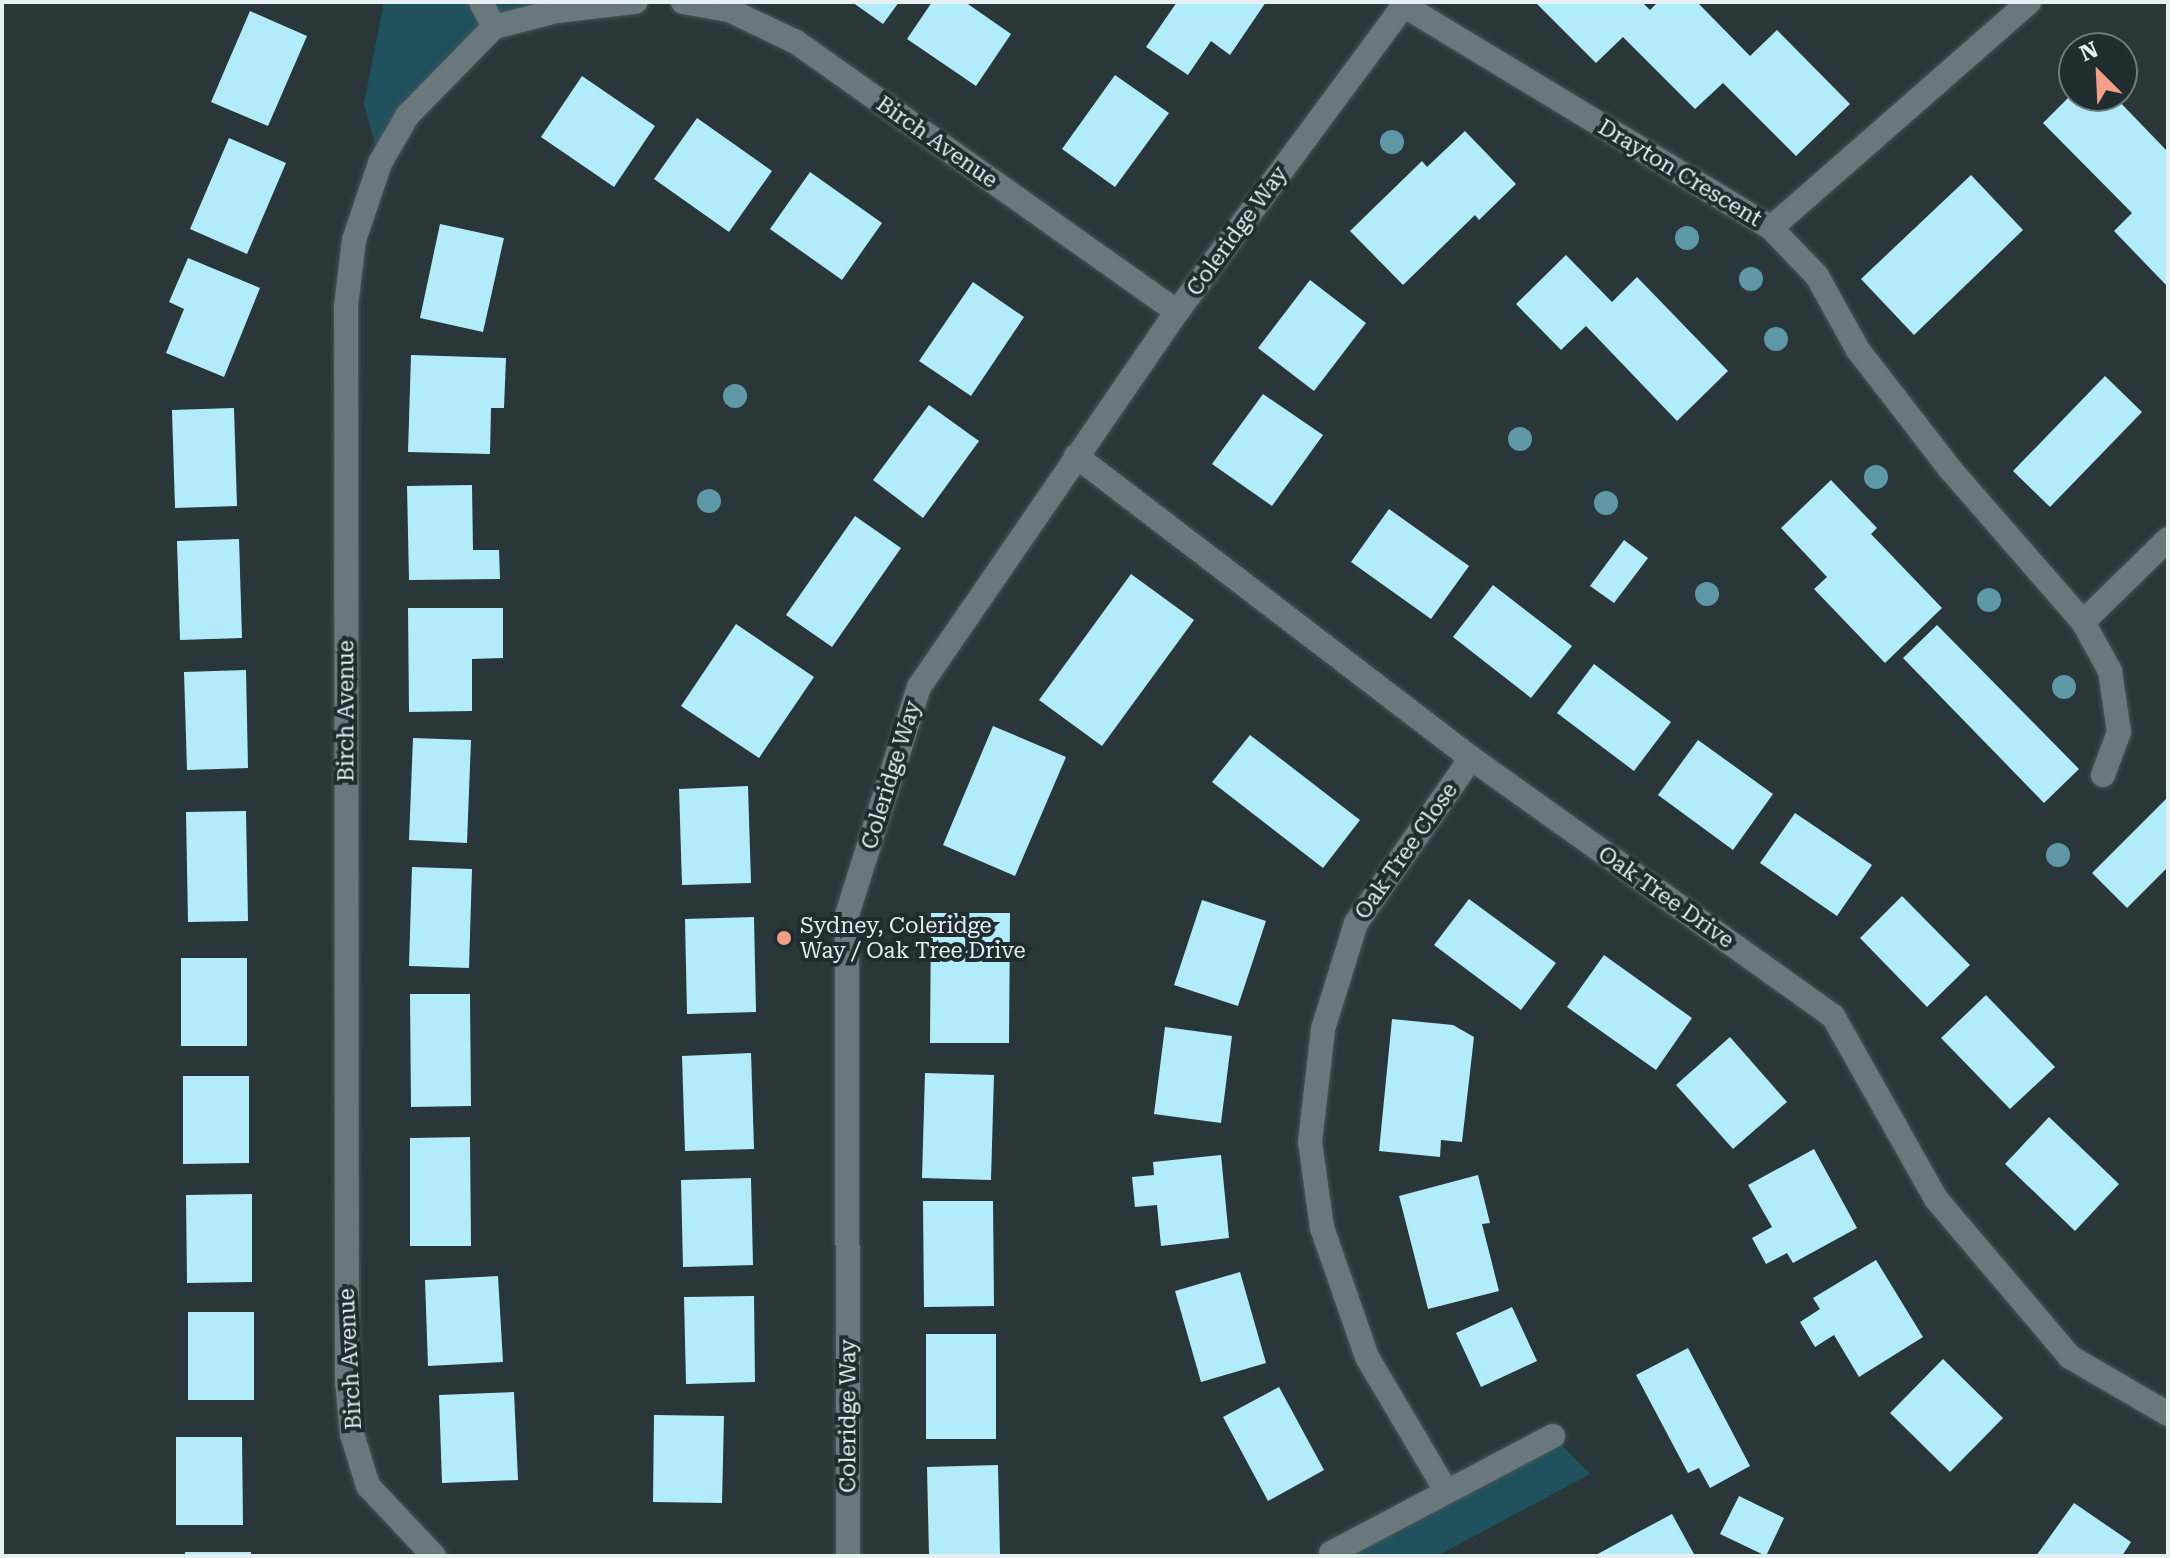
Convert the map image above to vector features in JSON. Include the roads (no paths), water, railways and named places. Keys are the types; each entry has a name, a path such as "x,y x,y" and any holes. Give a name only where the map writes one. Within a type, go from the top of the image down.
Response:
{"street":[{"path":"481,2 494,27 557,11 635,2"},
{"name":"Birch Avenue","path":"683,2 729,10 796,42 1177,312"},
{"path":"1771,228 2029,2"},
{"name":"Coleridge Way","path":"848,1556 847,915 919,687 1177,312 1404,4"},
{"name":"Drayton Crescent","path":"1404,4 1771,228 1817,276 1858,350 1950,469 2083,622 2110,671 2119,732 2103,775"},
{"name":"Birch Avenue","path":"431,1556 368,1486 352,1434 347,1382 346,306 354,240 380,163 407,116 494,27"},
{"name":"Oak Tree Drive","path":"1076,456 1471,758 1833,1016 1936,1199 2070,1357 2168,1414"},
{"path":"2083,622 2168,539"},
{"name":"Oak Tree Close","path":"1445,1489 1367,1357 1322,1228 1310,1142 1323,1029 1356,923 1471,758"},
{"path":"1331,1553 1445,1489 1553,1436"}],"place":[{"name":"Sydney, Coleridge Way / Oak Tree Drive","path":"784,938"}]}
